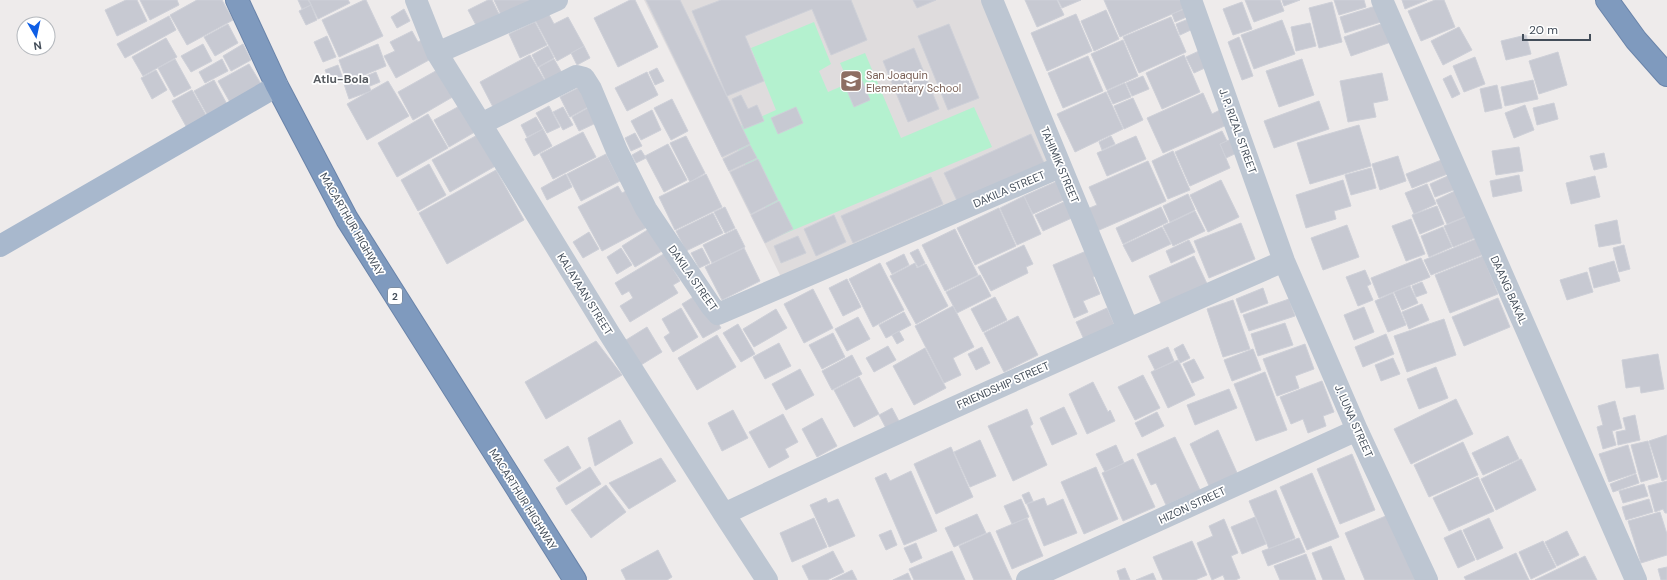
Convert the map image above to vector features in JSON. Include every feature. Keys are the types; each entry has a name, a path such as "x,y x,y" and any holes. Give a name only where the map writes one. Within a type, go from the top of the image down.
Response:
{"highway":[{"name":"MACARTHUR HIGHWAY","path":"237,0 277,86 347,219 575,580"},
{"path":"1607,0 1636,40 1667,76"}],"main road":[{"path":"0,246 277,86"}],"street":[{"name":"KALAYAAN STREET","path":"416,0 437,53 609,333 724,514 768,580"},
{"path":"437,53 557,0"},
{"name":"TAHIMIK STREET","path":"992,0 1128,329"},
{"name":"J. P. RIZAL STREET","path":"1191,0 1284,261"},
{"name":"DAANG BAKAL","path":"1382,0 1636,580"},
{"name":"DAKILA STREET","path":"481,124 576,76 584,78 591,89 617,151 646,209 711,306 718,314 1060,167"},
{"name":"FRIENDSHIP STREET","path":"724,514 847,455 1284,261"},
{"name":"J. LUNA STREET","path":"1284,261 1357,430 1427,580"},
{"name":"HIZON STREET","path":"1027,580 1357,430"}],"shaded area":[{"name":"San Joaquin Elementary School","path":"644,0 984,0 1053,161 781,277"}],"green space":[{"path":"814,22 831,64 819,71 828,92 849,83 840,63 865,53 901,138 974,107 992,147 779,236 729,131 776,110 751,48"}],"building":[{"path":"126,0 137,0 147,21 117,36 105,10"},
{"path":"140,0 177,0 179,5 150,20"},
{"path":"197,0 222,0 233,20 187,45 170,15"},
{"path":"298,0 308,0 311,5 302,9"},
{"path":"309,0 348,0 350,3 318,19"},
{"path":"366,0 383,36 339,57 322,20"},
{"path":"488,0 492,0 499,14 476,25 468,10"},
{"path":"494,0 530,0 532,5 503,19"},
{"path":"630,0 635,0 658,47 618,67 594,18"},
{"path":"646,0 680,0 750,144 722,157"},
{"path":"721,0 851,0 867,40 831,55 812,9 745,36 764,81 727,96 692,11"},
{"path":"913,0 936,0 917,8"},
{"path":"1025,0 1057,0 1064,15 1037,27"},
{"path":"1058,0 1081,0 1062,8"},
{"path":"1104,0 1187,0 1190,6 1120,37"},
{"path":"1245,0 1280,0 1284,11 1254,22"},
{"path":"1282,0 1300,0 1284,6"},
{"path":"1334,0 1364,0 1366,7 1339,15"},
{"path":"1402,0 1427,0 1405,9"},
{"path":"1435,0 1444,0 1455,27 1421,41 1408,11"},
{"path":"1242,2 1252,29 1233,35 1223,9"},
{"path":"1332,2 1342,42 1319,48 1309,8"},
{"path":"311,5 317,20 306,25 299,11"},
{"path":"1379,5 1384,21 1345,33 1340,17"},
{"path":"1187,8 1191,15 1175,22 1172,14"},
{"path":"404,9 410,21 397,28 391,17"},
{"path":"1106,10 1119,39 1094,51 1081,21"},
{"path":"547,11 554,24 568,17 584,46 557,61 534,18"},
{"path":"1076,14 1092,51 1047,71 1031,33"},
{"path":"169,16 176,30 125,58 117,44"},
{"path":"1171,17 1186,52 1139,73 1123,37"},
{"path":"1191,18 1195,28 1180,35 1176,24"},
{"path":"1282,20 1295,54 1254,69 1241,35"},
{"path":"535,22 547,45 520,58 509,34"},
{"path":"1310,23 1316,46 1296,51 1291,27"},
{"path":"1384,23 1391,42 1351,56 1344,37"},
{"path":"228,24 238,43 215,56 204,37"},
{"path":"949,24 979,98 948,110 918,36"},
{"path":"1459,27 1472,50 1443,65 1431,41"},
{"path":"412,31 418,42 424,39 429,60 396,78 384,56 395,51 390,42"},
{"path":"1526,35 1531,54 1506,60 1501,41"},
{"path":"327,36 336,57 323,62 314,42"},
{"path":"1239,37 1253,76 1242,80 1228,42"},
{"path":"166,38 177,57 143,76 132,57"},
{"path":"1123,40 1138,76 1107,90 1091,54"},
{"path":"203,44 212,61 191,72 181,56"},
{"path":"243,44 251,60 231,71 223,56"},
{"path":"378,44 386,66 347,82 339,60"},
{"path":"548,46 554,58 538,67 532,55"},
{"path":"584,46 590,58 577,65 571,53"},
{"path":"914,48 939,109 908,122 883,61"},
{"path":"1199,51 1207,67 1194,73 1186,57"},
{"path":"1558,52 1567,85 1539,94 1529,61"},
{"path":"530,55 545,81 494,109 480,82"},
{"path":"1184,55 1200,92 1162,109 1146,73"},
{"path":"1088,56 1103,91 1063,108 1048,73"},
{"path":"1475,57 1485,84 1464,92 1453,66"},
{"path":"175,59 191,88 174,97 158,68"},
{"path":"222,59 228,71 205,83 199,72"},
{"path":"554,59 562,73 546,81 539,67"},
{"path":"1302,59 1314,95 1279,107 1266,71"},
{"path":"249,64 263,87 231,104 218,81"},
{"path":"338,65 343,79 331,84 325,70"},
{"path":"441,68 456,95 413,120 398,92"},
{"path":"657,68 664,81 655,85 649,72"},
{"path":"156,70 167,90 152,99 141,78"},
{"path":"376,72 380,82 370,86 366,76"},
{"path":"647,72 658,95 627,111 615,88"},
{"path":"1382,73 1388,100 1373,103 1376,117 1348,122 1340,81"},
{"path":"365,75 371,91 349,99 344,84"},
{"path":"1451,75 1460,94 1452,98 1443,79"},
{"path":"1143,76 1149,89 1132,96 1126,83"},
{"path":"214,80 229,108 209,118 194,91"},
{"path":"1533,80 1538,99 1505,106 1501,87"},
{"path":"388,81 409,116 367,140 347,104"},
{"path":"862,81 870,100 854,107 846,88"},
{"path":"1125,83 1131,97 1113,104 1107,91"},
{"path":"1497,85 1502,108 1485,112 1480,89"},
{"path":"580,87 590,106 570,117 560,97"},
{"path":"192,90 207,117 187,128 172,101"},
{"path":"1106,92 1123,129 1075,152 1057,114"},
{"path":"1203,93 1212,114 1222,109 1229,124 1163,153 1147,118"},
{"path":"741,95 748,109 757,105 764,121 744,129 732,99"},
{"path":"1133,98 1143,120 1124,129 1114,106"},
{"path":"672,99 688,131 671,140 654,108"},
{"path":"1319,101 1329,129 1274,148 1264,121"},
{"path":"465,103 480,129 449,147 434,120"},
{"path":"1554,103 1558,119 1537,125 1533,108"},
{"path":"1525,105 1534,130 1514,138 1505,113"},
{"path":"549,106 560,127 547,133 536,113"},
{"path":"563,107 573,125 563,130 553,112"},
{"path":"796,107 803,123 778,134 771,118"},
{"path":"588,108 596,123 579,131 572,117"},
{"path":"652,110 661,130 641,140 631,121"},
{"path":"428,114 448,148 397,177 378,143"},
{"path":"536,117 543,129 527,137 521,125"},
{"path":"1359,125 1371,166 1310,184 1297,143"},
{"path":"543,129 552,146 534,156 525,139"},
{"path":"1222,131 1227,141 1220,144 1230,168 1190,186 1175,152"},
{"path":"583,132 596,157 553,179 540,154"},
{"path":"481,133 499,164 450,192 432,160"},
{"path":"635,133 642,146 631,151 625,138"},
{"path":"1031,134 1045,165 959,205 944,173"},
{"path":"686,136 705,173 690,182 670,143"},
{"path":"1111,136 1115,144 1102,150 1099,142"},
{"path":"1136,136 1146,159 1107,176 1097,153"},
{"path":"1238,136 1243,150 1226,158 1220,144"},
{"path":"668,144 687,180 664,192 645,156"},
{"path":"750,145 757,158 729,171 723,159"},
{"path":"1519,147 1523,171 1496,175 1492,151"},
{"path":"641,150 646,158 636,163 632,155"},
{"path":"1173,151 1190,190 1168,199 1152,161"},
{"path":"1604,153 1607,167 1594,170 1590,156"},
{"path":"606,154 620,181 581,201 567,174"},
{"path":"1398,156 1406,181 1380,190 1372,164"},
{"path":"758,159 778,200 751,214 730,172"},
{"path":"1444,159 1450,173 1412,188 1406,174"},
{"path":"1148,161 1166,201 1097,231 1087,209 1097,205 1089,187"},
{"path":"429,164 446,195 418,211 401,180"},
{"path":"1371,168 1376,188 1351,195 1345,175"},
{"path":"496,170 524,220 447,264 419,213"},
{"path":"566,174 572,187 547,200 541,188"},
{"path":"706,174 722,207 675,230 659,197"},
{"path":"1450,175 1456,189 1435,197 1430,184"},
{"path":"1519,175 1522,191 1493,197 1490,181"},
{"path":"1595,176 1600,197 1571,204 1566,183"},
{"path":"931,177 943,204 853,243 841,216"},
{"path":"1062,179 1070,197 1033,214 1024,196"},
{"path":"1221,180 1239,217 1208,232 1190,195"},
{"path":"1343,180 1351,206 1334,211 1336,219 1306,228 1296,195"},
{"path":"1427,184 1436,204 1414,214 1405,193"},
{"path":"618,186 622,193 630,189 649,226 602,251 578,207"},
{"path":"1457,190 1469,215 1447,224 1436,200"},
{"path":"1188,194 1195,210 1170,222 1163,206"},
{"path":"1024,196 1041,234 1017,245 1000,208"},
{"path":"779,201 793,229 765,243 751,215"},
{"path":"1066,201 1074,217 1043,231 1035,215"},
{"path":"1437,206 1444,224 1420,234 1412,215"},
{"path":"725,207 735,228 725,233 714,212"},
{"path":"1161,207 1168,222 1123,244 1116,228"},
{"path":"999,208 1016,246 975,265 957,228"},
{"path":"1195,211 1205,231 1173,246 1163,226"},
{"path":"713,213 723,233 686,251 676,231"},
{"path":"834,215 846,242 816,256 804,229"},
{"path":"1466,217 1475,238 1453,247 1444,226"},
{"path":"1411,219 1425,254 1406,261 1392,226"},
{"path":"1617,220 1621,243 1599,247 1595,225"},
{"path":"1241,223 1255,259 1209,278 1194,241"},
{"path":"1347,225 1359,257 1323,270 1311,238"},
{"path":"1162,227 1171,244 1132,262 1123,245"},
{"path":"1443,227 1452,247 1429,257 1421,236"},
{"path":"649,229 662,251 635,267 622,246"},
{"path":"736,229 745,247 712,263 703,245"},
{"path":"955,229 978,275 945,291 922,245"},
{"path":"589,232 599,249 583,258 573,242"},
{"path":"798,236 806,253 781,263 774,246"},
{"path":"1476,239 1482,255 1431,275 1424,260"},
{"path":"1189,240 1195,252 1171,263 1166,251"},
{"path":"1024,245 1033,264 1026,267 1028,273 991,291 978,267"},
{"path":"1624,245 1630,269 1619,272 1613,248"},
{"path":"621,248 632,265 617,274 607,257"},
{"path":"702,248 710,263 699,268 691,253"},
{"path":"744,248 760,281 722,300 705,267"},
{"path":"918,249 925,263 918,267 910,253"},
{"path":"1091,249 1101,273 1093,277 1100,294 1083,301 1088,312 1074,318 1053,265"},
{"path":"667,252 676,267 673,269 680,281 673,285 678,293 630,322 620,306 633,298 629,291 622,295 615,283"},
{"path":"904,254 909,265 892,274 886,263"},
{"path":"1194,256 1210,290 1164,310 1149,276"},
{"path":"1483,256 1498,294 1450,313 1435,275"},
{"path":"1421,258 1430,277 1379,298 1371,278"},
{"path":"1614,261 1620,281 1594,288 1589,268"},
{"path":"880,263 904,310 873,327 849,279"},
{"path":"915,263 917,268 926,264 948,306 916,324 890,276"},
{"path":"1365,270 1371,284 1367,286 1373,300 1358,306 1346,277"},
{"path":"1587,272 1593,292 1567,300 1560,280"},
{"path":"980,275 991,296 957,313 946,292"},
{"path":"847,279 861,307 843,316 829,288"},
{"path":"1422,282 1427,293 1416,297 1412,286"},
{"path":"1410,286 1418,303 1402,310 1394,292"},
{"path":"1263,288 1268,303 1241,313 1236,299"},
{"path":"813,289 833,328 804,343 784,304"},
{"path":"700,293 721,328 703,338 682,304"},
{"path":"1393,293 1406,325 1388,332 1375,301"},
{"path":"995,297 1007,320 983,332 971,309"},
{"path":"1498,298 1510,327 1464,346 1452,317"},
{"path":"1289,299 1295,316 1249,331 1243,315"},
{"path":"1233,300 1250,349 1223,357 1207,309"},
{"path":"1422,304 1429,320 1409,329 1402,312"},
{"path":"953,306 974,347 953,358 961,375 944,383 915,326"},
{"path":"1364,307 1374,332 1354,340 1344,315"},
{"path":"681,308 698,337 673,352 664,337 670,333 662,319"},
{"path":"1107,308 1118,333 1087,346 1076,322"},
{"path":"776,309 787,328 754,347 743,329"},
{"path":"904,312 911,325 886,338 879,325"},
{"path":"1018,316 1038,355 1004,372 984,333"},
{"path":"858,317 870,339 847,351 835,329"},
{"path":"1444,319 1456,355 1407,372 1394,336"},
{"path":"1285,323 1293,345 1258,356 1251,334"},
{"path":"738,324 755,354 741,362 723,333"},
{"path":"647,327 662,352 641,365 626,340"},
{"path":"899,331 904,340 897,344 892,335"},
{"path":"833,333 845,357 822,369 809,345"},
{"path":"1386,334 1394,354 1363,367 1355,347"},
{"path":"717,335 736,367 697,390 678,358"},
{"path":"596,341 622,375 546,419 525,382"},
{"path":"779,343 791,366 765,379 753,357"},
{"path":"1183,344 1190,358 1180,363 1174,349"},
{"path":"1305,344 1314,369 1295,376 1299,388 1277,396 1263,359"},
{"path":"888,346 896,360 874,372 866,358"},
{"path":"982,347 990,363 976,370 968,354"},
{"path":"1168,347 1174,361 1155,370 1148,356"},
{"path":"925,348 946,388 914,405 893,366"},
{"path":"1253,349 1261,370 1232,381 1224,360"},
{"path":"1658,354 1664,389 1641,393 1640,386 1626,388 1622,360"},
{"path":"852,355 862,374 832,390 822,371"},
{"path":"1393,358 1400,374 1381,381 1375,365"},
{"path":"1194,359 1204,378 1192,383 1183,364"},
{"path":"1178,360 1195,395 1168,408 1151,372"},
{"path":"1436,367 1448,398 1419,409 1407,379"},
{"path":"800,369 814,395 786,410 772,384"},
{"path":"1265,372 1287,430 1256,441 1234,384"},
{"path":"1143,375 1160,408 1135,420 1118,387"},
{"path":"859,377 879,414 854,427 834,390"},
{"path":"1322,381 1334,412 1323,416 1326,426 1308,433 1303,419 1291,424 1280,397"},
{"path":"1093,382 1108,412 1110,410 1115,421 1087,434 1069,394"},
{"path":"1229,389 1237,408 1195,425 1187,405"},
{"path":"1456,399 1473,434 1411,464 1394,429"},
{"path":"1615,401 1622,428 1612,431 1616,445 1603,449 1597,427 1603,425 1598,406"},
{"path":"1064,407 1077,434 1052,445 1040,418"},
{"path":"892,408 901,425 888,432 879,415"},
{"path":"1027,409 1033,424 1030,426 1047,465 1013,481 988,426"},
{"path":"733,410 748,438 722,451 708,423"},
{"path":"1157,412 1164,426 1142,437 1135,423"},
{"path":"783,414 798,442 785,449 789,457 769,468 749,432"},
{"path":"1635,415 1640,440 1618,445 1616,432 1626,430 1623,418"},
{"path":"822,418 837,446 817,457 802,429"},
{"path":"620,420 633,443 595,466 588,438"},
{"path":"1218,430 1238,475 1210,488 1190,444"},
{"path":"1667,435 1667,479 1662,481 1649,441"},
{"path":"1508,436 1519,459 1483,475 1472,453"},
{"path":"1175,437 1200,490 1166,505 1156,483 1151,485 1137,454"},
{"path":"980,440 996,476 970,487 954,452"},
{"path":"1648,441 1658,477 1641,482 1631,445"},
{"path":"1463,442 1478,475 1429,497 1414,465"},
{"path":"1116,445 1124,463 1105,472 1096,454"},
{"path":"1628,445 1636,473 1609,482 1599,454"},
{"path":"568,446 581,468 559,482 544,460"},
{"path":"951,447 973,497 936,514 914,464"},
{"path":"1352,454 1375,510 1340,524 1317,469"},
{"path":"661,458 676,481 629,509 609,483"},
{"path":"1133,459 1155,507 1123,521 1102,473"},
{"path":"1521,459 1536,490 1496,510 1481,479"},
{"path":"590,467 601,484 566,505 556,488"},
{"path":"1096,467 1118,519 1084,534 1061,482"},
{"path":"911,471 937,531 904,545 875,478 886,473 890,481"},
{"path":"1312,473 1339,537 1307,550 1280,487"},
{"path":"1636,474 1639,483 1613,492 1610,484"},
{"path":"1478,477 1494,511 1449,531 1433,498"},
{"path":"1667,481 1667,513 1665,513 1663,509 1655,512 1648,486"},
{"path":"1644,484 1648,496 1623,503 1619,491"},
{"path":"606,485 626,512 591,538 571,510"},
{"path":"1276,490 1295,538 1269,549 1249,501"},
{"path":"1029,492 1033,501 1026,504 1022,495"},
{"path":"826,498 828,503 838,499 855,536 829,547 810,505"},
{"path":"1044,498 1047,506 1063,499 1077,533 1044,546 1027,504"},
{"path":"1021,499 1029,517 1012,524 1004,506"},
{"path":"1649,499 1653,512 1626,520 1622,507"},
{"path":"1660,512 1667,534 1667,555 1641,563 1628,521"},
{"path":"1393,513 1421,580 1365,580 1345,533"},
{"path":"977,514 986,533 954,547 945,528"},
{"path":"1255,517 1266,544 1242,554 1231,527"},
{"path":"814,518 827,547 792,562 780,533"},
{"path":"1027,518 1043,556 1012,569 996,531"},
{"path":"1489,518 1503,548 1477,560 1463,530"},
{"path":"1224,519 1238,553 1231,556 1240,578 1235,580 1225,580 1223,575 1212,580 1197,543 1213,536 1209,526"},
{"path":"891,530 897,545 886,550 879,535"},
{"path":"1461,530 1475,560 1458,568 1444,538"},
{"path":"1567,531 1579,555 1557,566 1545,542"},
{"path":"990,532 1012,580 974,580 959,546"},
{"path":"1299,538 1305,552 1268,566 1262,551"},
{"path":"1192,541 1207,575 1195,580 1163,580 1153,557"},
{"path":"1543,541 1556,567 1531,579 1519,552"},
{"path":"916,543 922,558 911,563 904,548"},
{"path":"1331,546 1345,580 1323,580 1312,553"},
{"path":"658,550 672,577 667,580 626,580 621,570"},
{"path":"833,551 844,572 827,580 809,580 802,566"},
{"path":"952,551 965,580 914,580 909,569"},
{"path":"1516,553 1529,580 1466,580 1464,577"},
{"path":"1306,554 1316,580 1280,580 1274,566"},
{"path":"1585,556 1597,580 1535,580"},
{"path":"1667,567 1667,580 1661,580 1658,569"},
{"path":"1125,568 1130,580 1120,580 1117,571"},
{"path":"852,570 857,580 832,580"},
{"path":"908,573 911,580 893,580"},
{"path":"1153,573 1156,580 1136,580"}],"place":[{"name":"San Joaquin Elementary School","path":"851,81"}],"district":[{"name":"Atlu-Bola","path":"341,79"}]}
